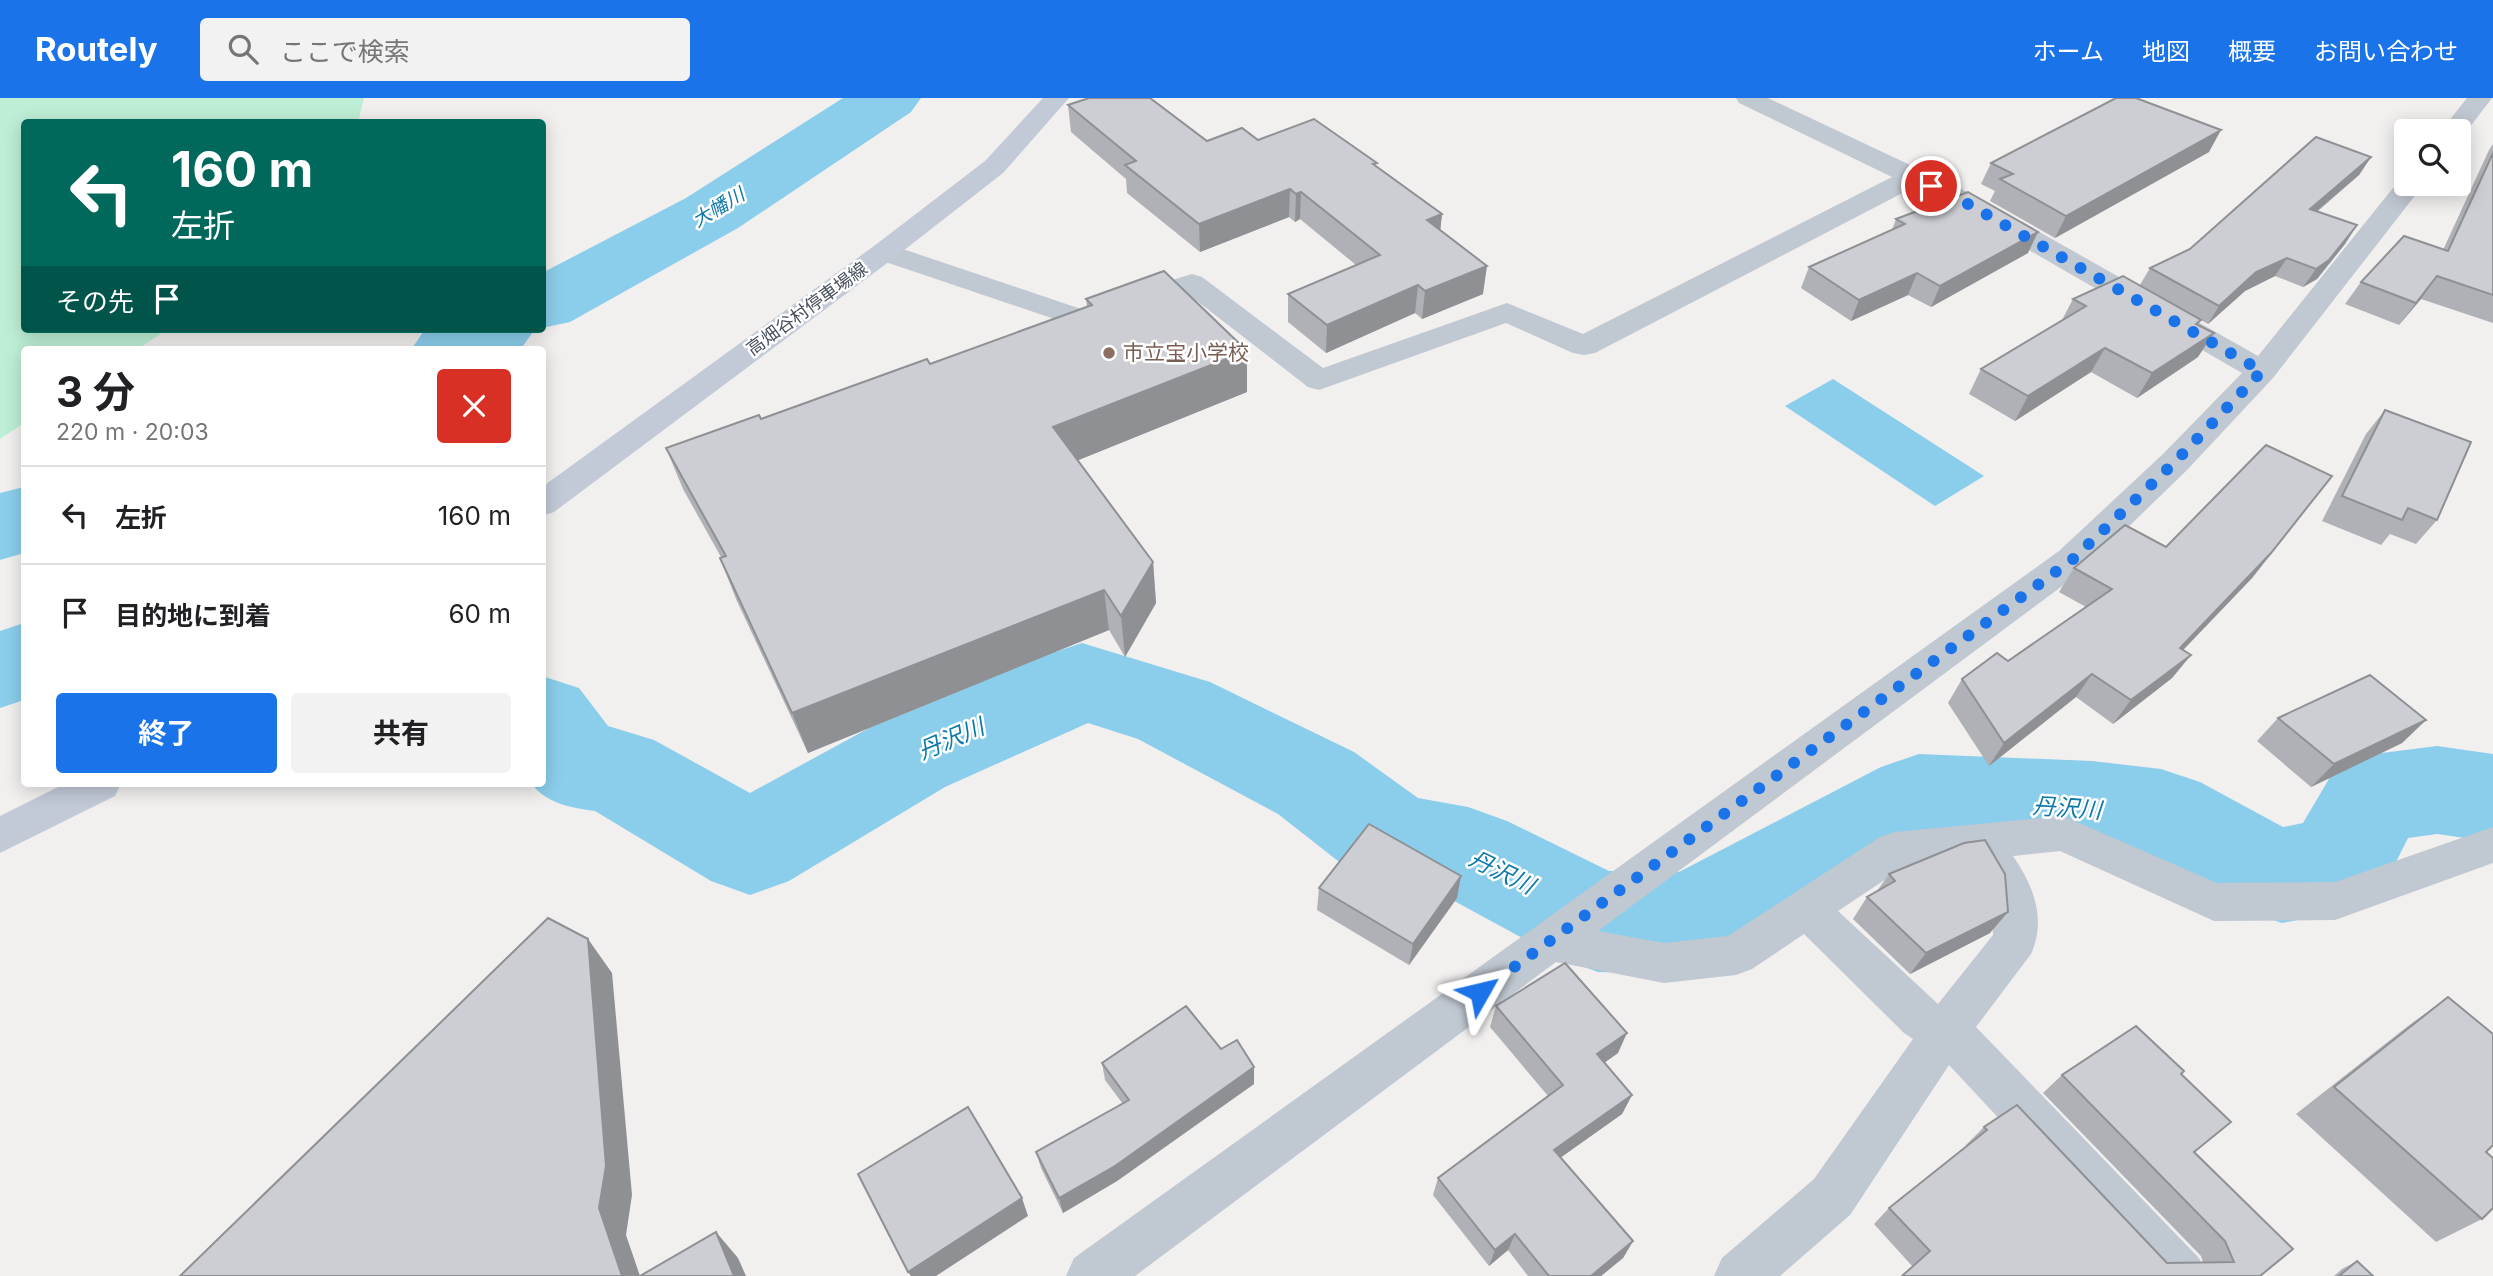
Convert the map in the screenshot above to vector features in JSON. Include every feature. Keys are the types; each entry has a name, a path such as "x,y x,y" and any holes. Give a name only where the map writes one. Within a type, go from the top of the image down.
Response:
{"main road":[{"name":"高畑谷村停車場線","path":"546,501 884,252 994,167 1057,98"},
{"path":"0,836 95,787"}],"street":[{"path":"1748,98 1968,204 2262,371"},
{"path":"2463,119 2480,98"},
{"path":"884,252 1081,319 1192,283 1320,380 1507,312 1584,346 1913,177"},
{"path":"1092,1276 1547,941 1935,663 2072,560 2175,462 2262,371 2401,196"},
{"path":"1547,941 1664,962 1736,954 1895,850 2063,833 2214,902 2335,901 2493,845"},
{"path":"1740,1276 1832,1197 1944,1033 2015,940 2012,892 1981,842"},
{"path":"1806,908 1920,1018 1960,1043 2180,1276"}],"green space":[{"path":"0,98 364,98 359,119 21,119 21,333 162,333 142,346 21,346 21,425 0,439"}],"water":[{"path":"1833,379 1984,476 1935,506 1785,406"}],"building":[{"path":"1089,98 1150,98 1207,141 1242,128 1258,140 1314,119 1377,163 1373,164 1442,214 1427,220 1487,266 1425,291 1418,285 1327,325 1288,294 1380,255 1301,192 1296,194 1290,189 1199,224 1125,165 1136,161 1068,105"},
{"path":"2116,98 2136,98 2221,130 2066,216 2000,179 2013,174 1991,163"},
{"path":"2316,137 2371,157 2310,209 2357,225 2329,260 2316,269 2287,258 2256,272 2219,306 2150,268 2190,249"},
{"path":"2493,153 2493,295 2437,276 2416,303 2361,282 2404,236 2448,251"},
{"path":"1968,192 2038,232 1940,286 1917,273 1859,300 1809,267 1905,224 1896,219"},
{"path":"1164,271 1247,351 1053,427 1153,562 1121,616 1104,590 792,713 720,558 726,556 666,448 759,415 761,419 927,359 930,364 1092,305 1086,299"},
{"path":"2123,276 2201,320 2196,324 2214,333 2152,373 2105,348 2028,396 1981,369 2086,306 2073,299"},
{"path":"2385,410 2471,442 2437,520 2408,508 2402,520 2342,496"},
{"path":"2266,445 2332,476 2271,553 2180,648 2191,655 2131,700 2092,674 2004,743 1962,679 1997,653 2008,661 2112,589 2074,568 2125,525 2166,547"},
{"path":"2370,675 2426,720 2334,764 2278,718"},
{"path":"1369,824 1461,876 1413,944 1319,888"},
{"path":"1985,840 2005,874 2008,912 1926,953 1867,897 1895,881 1889,874 1964,843"},
{"path":"548,918 588,939 606,1166 599,1208 622,1276 180,1276"},
{"path":"1565,963 1627,1033 1597,1054 1632,1095 1554,1150 1633,1241 1591,1276 1549,1276 1515,1234 1495,1250 1438,1178 1563,1085 1496,1006"},
{"path":"2448,997 2493,1034 2493,1145 2486,1152 2493,1158 2493,1208 2482,1219 2334,1087"},
{"path":"1186,1006 1221,1049 1237,1040 1254,1067 1115,1166 1059,1198 1036,1152 1129,1100 1102,1063"},
{"path":"2136,1026 2184,1071 2181,1074 2231,1122 2194,1152 2293,1249 2260,1276 1902,1276 1930,1251 1889,1208 1987,1130 1984,1127 2017,1105 2167,1263 2234,1262 2225,1241 2062,1075"},
{"path":"968,1107 1022,1198 908,1272 858,1174"},
{"path":"716,1232 734,1276 640,1276"},
{"path":"2357,1261 2373,1276 2339,1276"}],"waterway":[{"name":"大幡川","path":"546,303 712,213 888,98"},
{"name":"大幡川","path":"460,346 487,333"},
{"name":"大幡川","path":"0,528 21,519"},
{"name":"丹沢川","path":"0,670 21,662"},
{"name":"丹沢川","path":"546,722 578,766 616,770 750,848 908,757 1082,682 1174,710 1316,783 1391,839 1468,854 1598,921 1691,923 1919,798 2092,806 2161,814 2245,861 2282,875 2338,864 2374,798 2437,790 2493,798"}],"place":[{"name":"市立宝小学校","path":"1109,353"}],"route":[{"path":"1480,992 1935,663 2072,560 2175,462 2262,371 1968,204 1931,186"}]}
